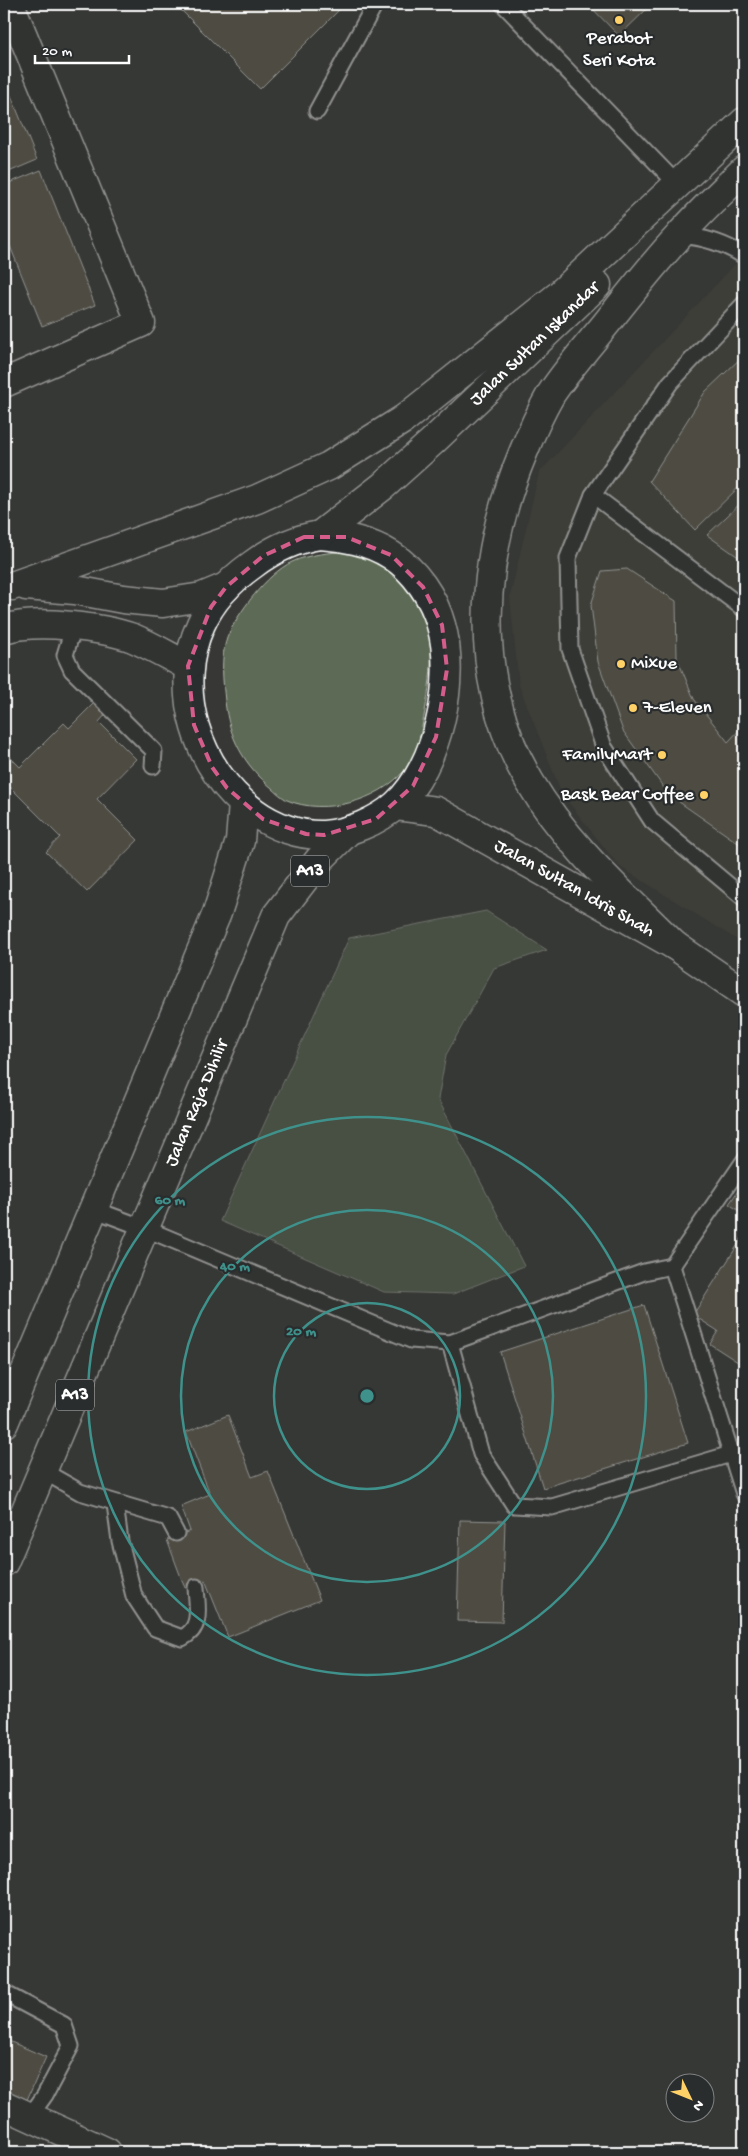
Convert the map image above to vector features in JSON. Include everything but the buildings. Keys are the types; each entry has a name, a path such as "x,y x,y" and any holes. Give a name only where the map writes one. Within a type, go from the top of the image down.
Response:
{"main road":[{"path":"4,383 141,323 10,4"},
{"path":"8,587 257,499 329,466 404,420 558,296 744,122"},
{"name":"Jalan Sultan Iskandar","path":"320,535 383,486 432,442 744,146"},
{"path":"674,945 587,857 548,810 530,783 512,748 496,704 491,674 486,615 493,547 503,508 512,478 551,394 587,346 680,234 740,181"},
{"path":"320,535 346,537 391,555 409,569 424,587 442,625 447,669 441,718 425,767 413,786 396,806 376,819 349,830 324,835 306,834 269,822 243,804 227,788 212,768 194,725 190,703 188,666 201,624 226,587 263,556 304,537 320,535"},
{"path":"8,587 75,590 124,599 163,603 202,597 226,587"},
{"path":"4,628 14,625 74,625 133,638 188,666"},
{"path":"7,1407 93,1209 217,913 240,841 243,804"},
{"name":"Jalan Sultan Idris Shah","path":"396,806 436,811 674,945 744,993"},
{"name":"Jalan Raja Dihilir","path":"4,1562 276,916 319,860 349,830"},
{"path":"4,2105 107,2152"}],"lane":[{"path":"317,111 375,4"},
{"path":"503,4 678,185"},
{"path":"680,234 705,238 733,249 744,256"},
{"path":"744,304 670,383 593,495 568,558 570,649 604,746 652,821 744,898"},
{"path":"593,495 744,609"},
{"path":"74,625 66,655 72,670 154,751 153,766"},
{"path":"93,1209 144,1228 411,1340 450,1343 644,1272 672,1266 744,1161"},
{"path":"672,1266 744,1494"},
{"path":"450,1343 481,1454 514,1506 552,1507 731,1454"},
{"path":"43,1470 80,1492 115,1504 168,1518 176,1533"},
{"path":"115,1504 120,1541 134,1596 155,1628 182,1638 190,1634 198,1620 196,1587"},
{"path":"4,1993 64,2025 71,2046 45,2095 30,2116"}],"highlighted area":[{"path":"304,537 346,537 391,555 423,587 442,625 447,669 436,737 413,786 376,819 324,835 306,834 263,819 227,788 212,767 194,725 188,666 211,607 226,587 263,556"}],"shaded area":[{"path":"744,255 744,944 619,866 562,794 519,685 510,597 539,473"}],"green space":[{"path":"347,551 379,564 397,579 414,600 421,612 430,636 431,671 429,687 420,735 413,758 393,782 365,798 350,803 333,806 302,805 287,800 275,791 253,770 239,750 227,714 223,653 227,638 238,617 254,595 273,575 283,567 305,557"},
{"path":"486,911 547,950 494,968 446,1055 438,1099 524,1266 453,1294 384,1292 220,1221 349,938"}],"place":[{"name":"Perabot Seri Kota","path":"619,20"},
{"name":"Mixue","path":"621,664"},
{"name":"7-Eleven","path":"633,708"},
{"name":"FamilyMart","path":"662,755"},
{"name":"Bask Bear Coffee","path":"704,795"}]}
